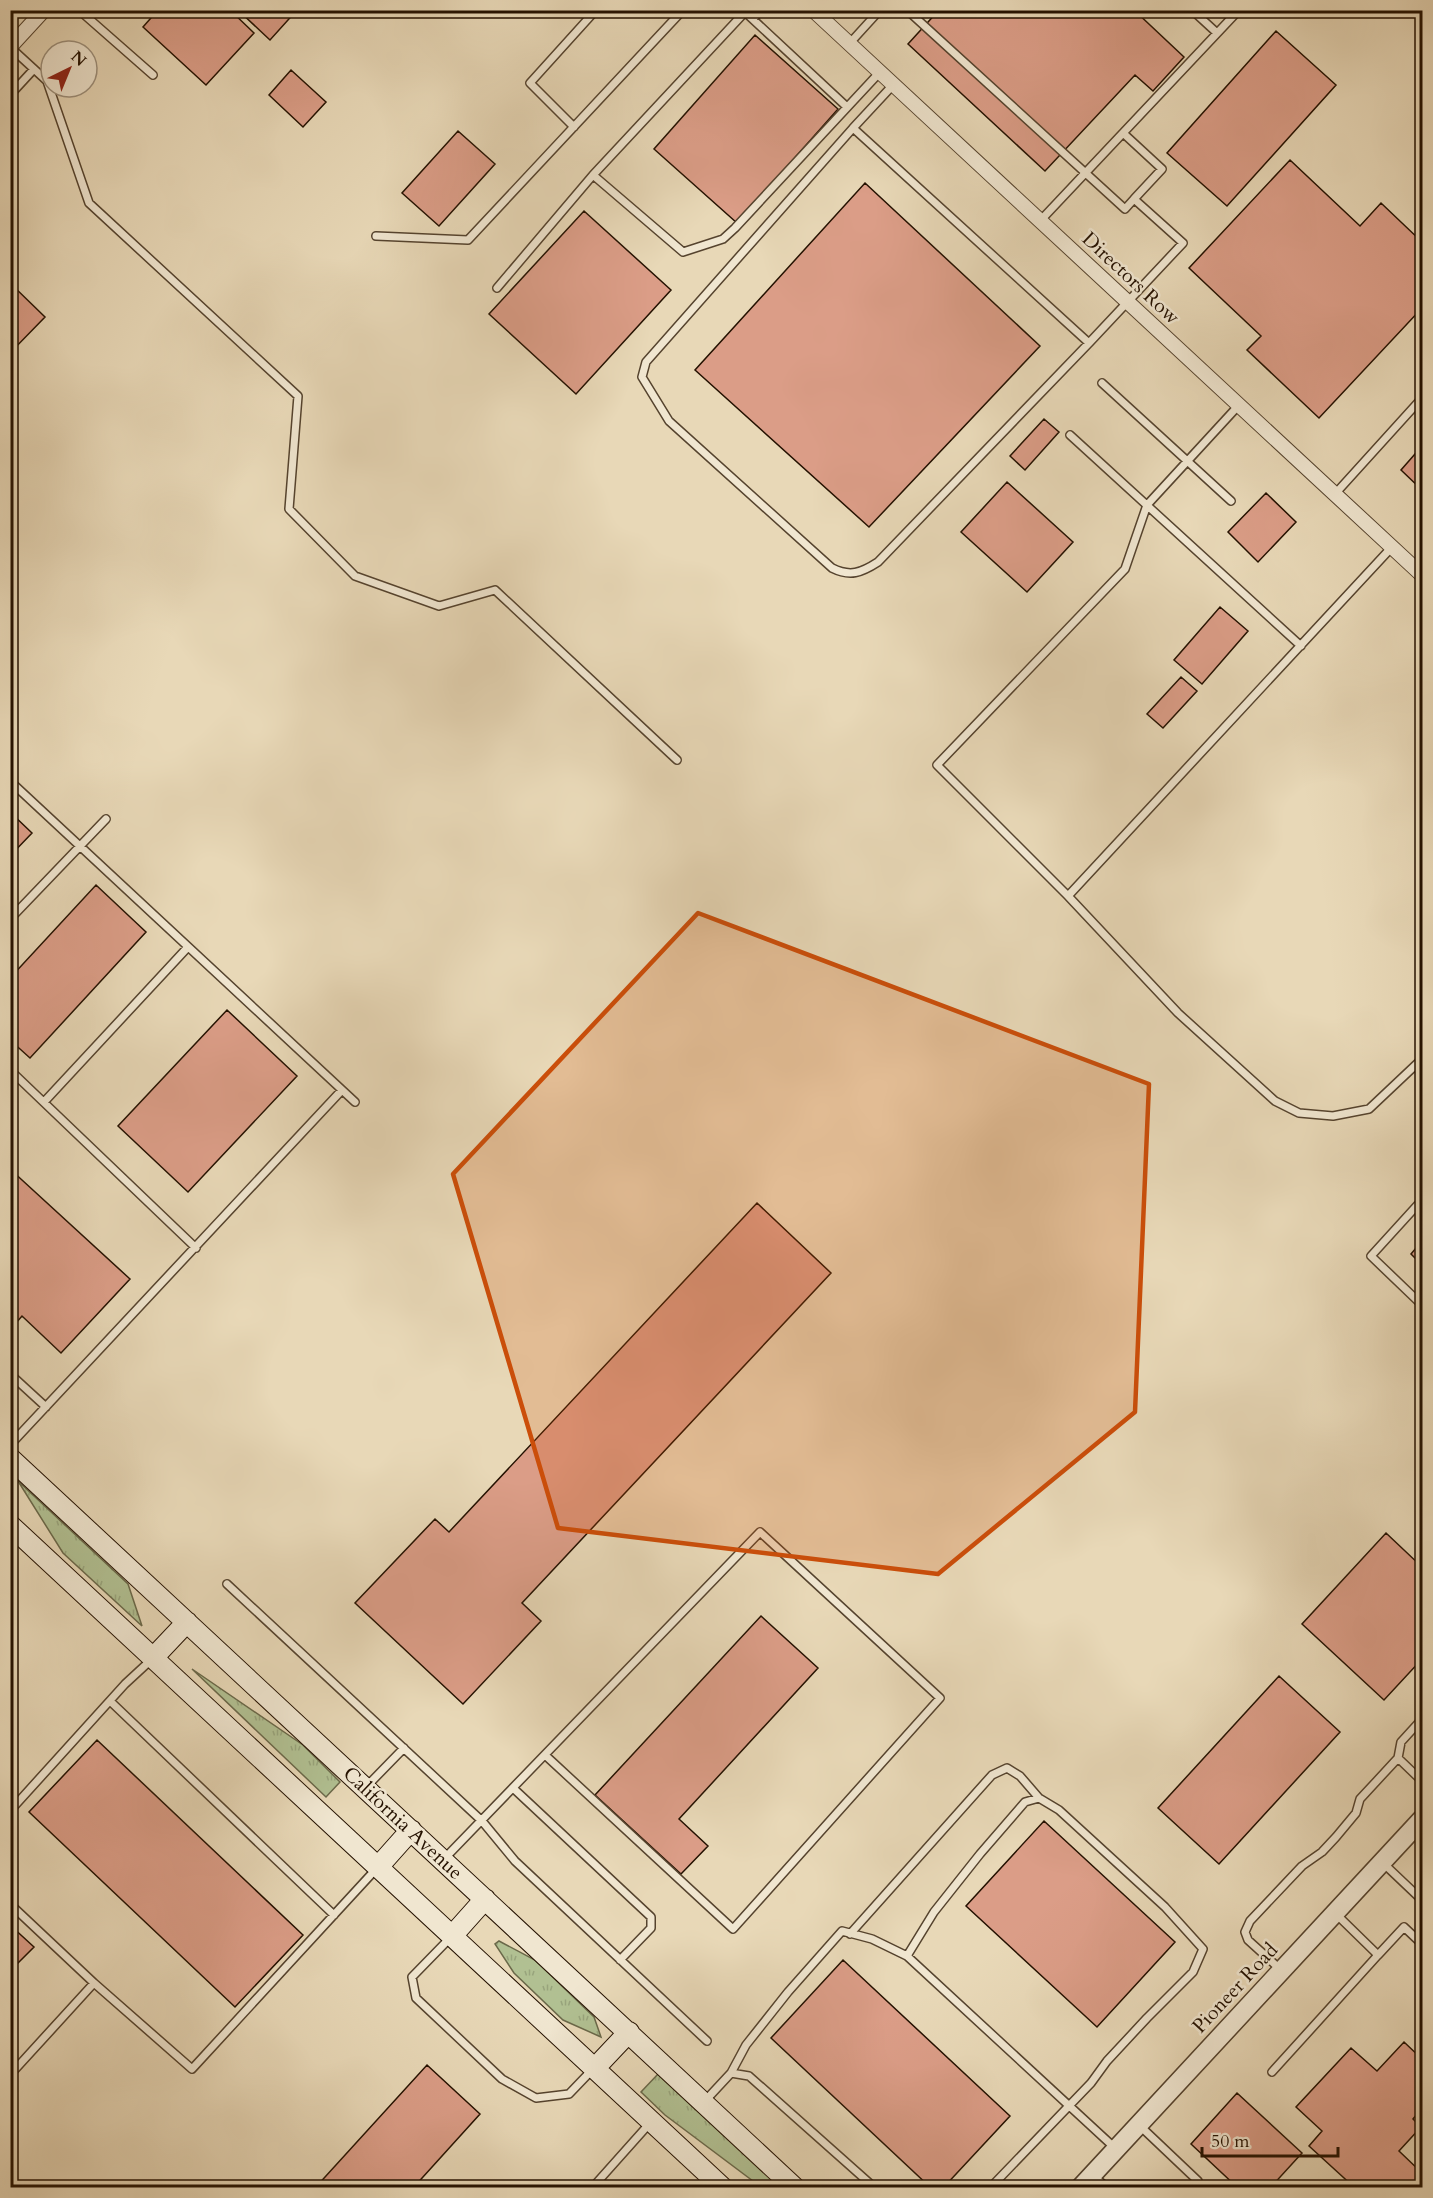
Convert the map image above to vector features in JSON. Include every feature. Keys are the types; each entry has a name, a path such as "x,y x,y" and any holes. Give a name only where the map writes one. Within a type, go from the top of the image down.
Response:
{"main road":[{"name":"California Avenue","path":"10,1458 795,2187"},
{"path":"10,1525 723,2187"},
{"path":"153,1658 187,1622"},
{"path":"378,1867 411,1830"},
{"path":"452,1936 485,1899"},
{"path":"595,2068 629,2032"}],"street":[{"path":"10,47 44,10"},
{"name":"Directors Row","path":"813,10 1422,575"},
{"name":"Pioneer Road","path":"1086,2181 1422,1819"}],"lane":[{"path":"79,10 153,75"},
{"path":"574,127 530,83 596,10"},
{"path":"376,236 468,240 683,10"},
{"path":"753,19 761,10"},
{"path":"849,44 880,10"},
{"path":"907,10 1125,208 1162,169 1123,133"},
{"path":"1192,10 1217,33"},
{"path":"1040,221 1239,10"},
{"path":"497,288 593,175 745,12 847,107"},
{"path":"10,47 47,81 89,203 298,396 289,509 355,576 439,606 495,590 677,760"},
{"path":"10,95 34,69"},
{"path":"593,175 683,252 723,239 880,72"},
{"path":"893,85 646,362 642,377 669,421 832,568 854,574 865,571 878,562 1183,243 1134,199"},
{"path":"853,128 1089,343"},
{"path":"1102,383 1231,501"},
{"path":"1335,494 1422,398"},
{"path":"1239,405 1147,505 1125,569 937,765 1068,896 1178,1013 1275,1101 1299,1113 1333,1116 1370,1108 1422,1059"},
{"path":"1070,435 1301,646"},
{"path":"1068,896 1392,547"},
{"path":"10,781 355,1102"},
{"path":"10,919 106,819"},
{"path":"44,1102 188,947"},
{"path":"10,1070 196,1248"},
{"path":"10,1445 342,1090"},
{"path":"1422,1200 1371,1256 1422,1305"},
{"path":"10,1374 46,1407"},
{"path":"444,1860 482,1821 513,1788 760,1532 940,1698 733,1929 545,1755"},
{"path":"227,1584 482,1821 515,1861 707,2041"},
{"path":"10,1811 110,1701 153,1658"},
{"path":"110,1701 334,1915"},
{"path":"1281,1971 1248,1940 1245,1932 1250,1921 1302,1866 1322,1852 1336,1837 1356,1813 1360,1799 1398,1758 1401,1742 1422,1719"},
{"path":"366,1788 404,1748"},
{"path":"1398,1758 1422,1781"},
{"path":"850,1934 992,1775 1007,1768 1020,1776 1039,1798 1059,1810 1165,1907 1203,1949 1192,1972 1107,2061 1091,2083 990,2187"},
{"path":"513,1788 651,1917 651,1928 620,1960"},
{"path":"907,1956 934,1912 980,1854 1025,1802 1039,1798"},
{"path":"1382,1862 1422,1900"},
{"path":"10,1904 94,1983 192,2069 378,1867"},
{"path":"1335,1913 1378,1955"},
{"path":"1272,2072 1404,1927 1422,1944"},
{"path":"704,2103 731,2073 746,2045 788,1992 842,1932 872,1940 907,1956 1116,2149"},
{"path":"452,1936 412,1977 416,1998 502,2079 536,2098 569,2094 595,2068"},
{"path":"10,2074 94,1983"},
{"path":"731,2073 749,2076 875,2187"},
{"path":"592,2187 652,2121"},
{"path":"1138,2125 1198,2181 1191,2187"},
{"path":"1086,2181 1108,2187"}],"highlighted area":[{"path":"698,913 1149,1084 1135,1412 938,1574 558,1528 453,1174"}],"green space":[{"path":"18,1481 128,1584 142,1626 63,1553"},
{"path":"192,1669 303,1745 340,1782 326,1797"},
{"path":"499,1941 535,1960 594,2017 601,2037 563,2020 514,1973 495,1944"},
{"path":"658,2074 780,2187 761,2187 665,2115 641,2092"}],"building":[{"path":"158,10 230,10 254,33 206,85 143,27"},
{"path":"238,10 297,10 270,40"},
{"path":"939,10 1134,10 1184,57 1153,91 1135,75 1045,171 908,44"},
{"path":"1276,31 1336,85 1227,206 1167,153"},
{"path":"755,35 838,109 737,223 654,149"},
{"path":"291,70 326,102 303,127 269,95"},
{"path":"458,131 495,164 439,226 402,193"},
{"path":"1290,160 1360,226 1381,203 1422,242 1422,308 1319,418 1247,350 1261,336 1189,268"},
{"path":"865,183 1040,346 869,527 695,370"},
{"path":"584,211 671,290 576,394 489,314"},
{"path":"10,283 45,317 10,353"},
{"path":"1044,419 1059,432 1025,470 1010,456"},
{"path":"1422,446 1422,490 1401,470"},
{"path":"1007,482 1073,542 1027,592 961,532"},
{"path":"1266,493 1296,522 1258,562 1228,532"},
{"path":"1220,607 1248,631 1202,684 1174,660"},
{"path":"1181,677 1197,691 1163,728 1147,714"},
{"path":"10,812 32,833 10,856"},
{"path":"96,885 146,932 30,1058 10,1040 10,978"},
{"path":"227,1010 297,1076 188,1192 118,1126"},
{"path":"10,1169 130,1279 61,1353 22,1316 16,1323 10,1318"},
{"path":"757,1203 831,1273 522,1603 541,1621 463,1704 355,1603 435,1519 449,1532"},
{"path":"1422,1241 1422,1265 1411,1254"},
{"path":"1386,1533 1422,1567 1422,1659 1384,1700 1302,1624"},
{"path":"761,1616 818,1668 679,1819 708,1846 681,1874 595,1795"},
{"path":"1279,1676 1340,1732 1219,1864 1158,1808"},
{"path":"97,1740 303,1935 235,2007 29,1812"},
{"path":"1044,1821 1175,1942 1097,2027 966,1906"},
{"path":"10,1925 34,1947 10,1971"},
{"path":"843,1960 1010,2116 943,2188 931,2188 771,2038"},
{"path":"1404,2042 1422,2059 1422,2108 1413,2119 1421,2127 1399,2151 1422,2173 1422,2188 1355,2188 1309,2146 1322,2131 1296,2107 1351,2048 1377,2071"},
{"path":"427,2065 480,2114 413,2188 315,2188"},
{"path":"1237,2093 1302,2153 1270,2188 1238,2188 1191,2144"}]}
